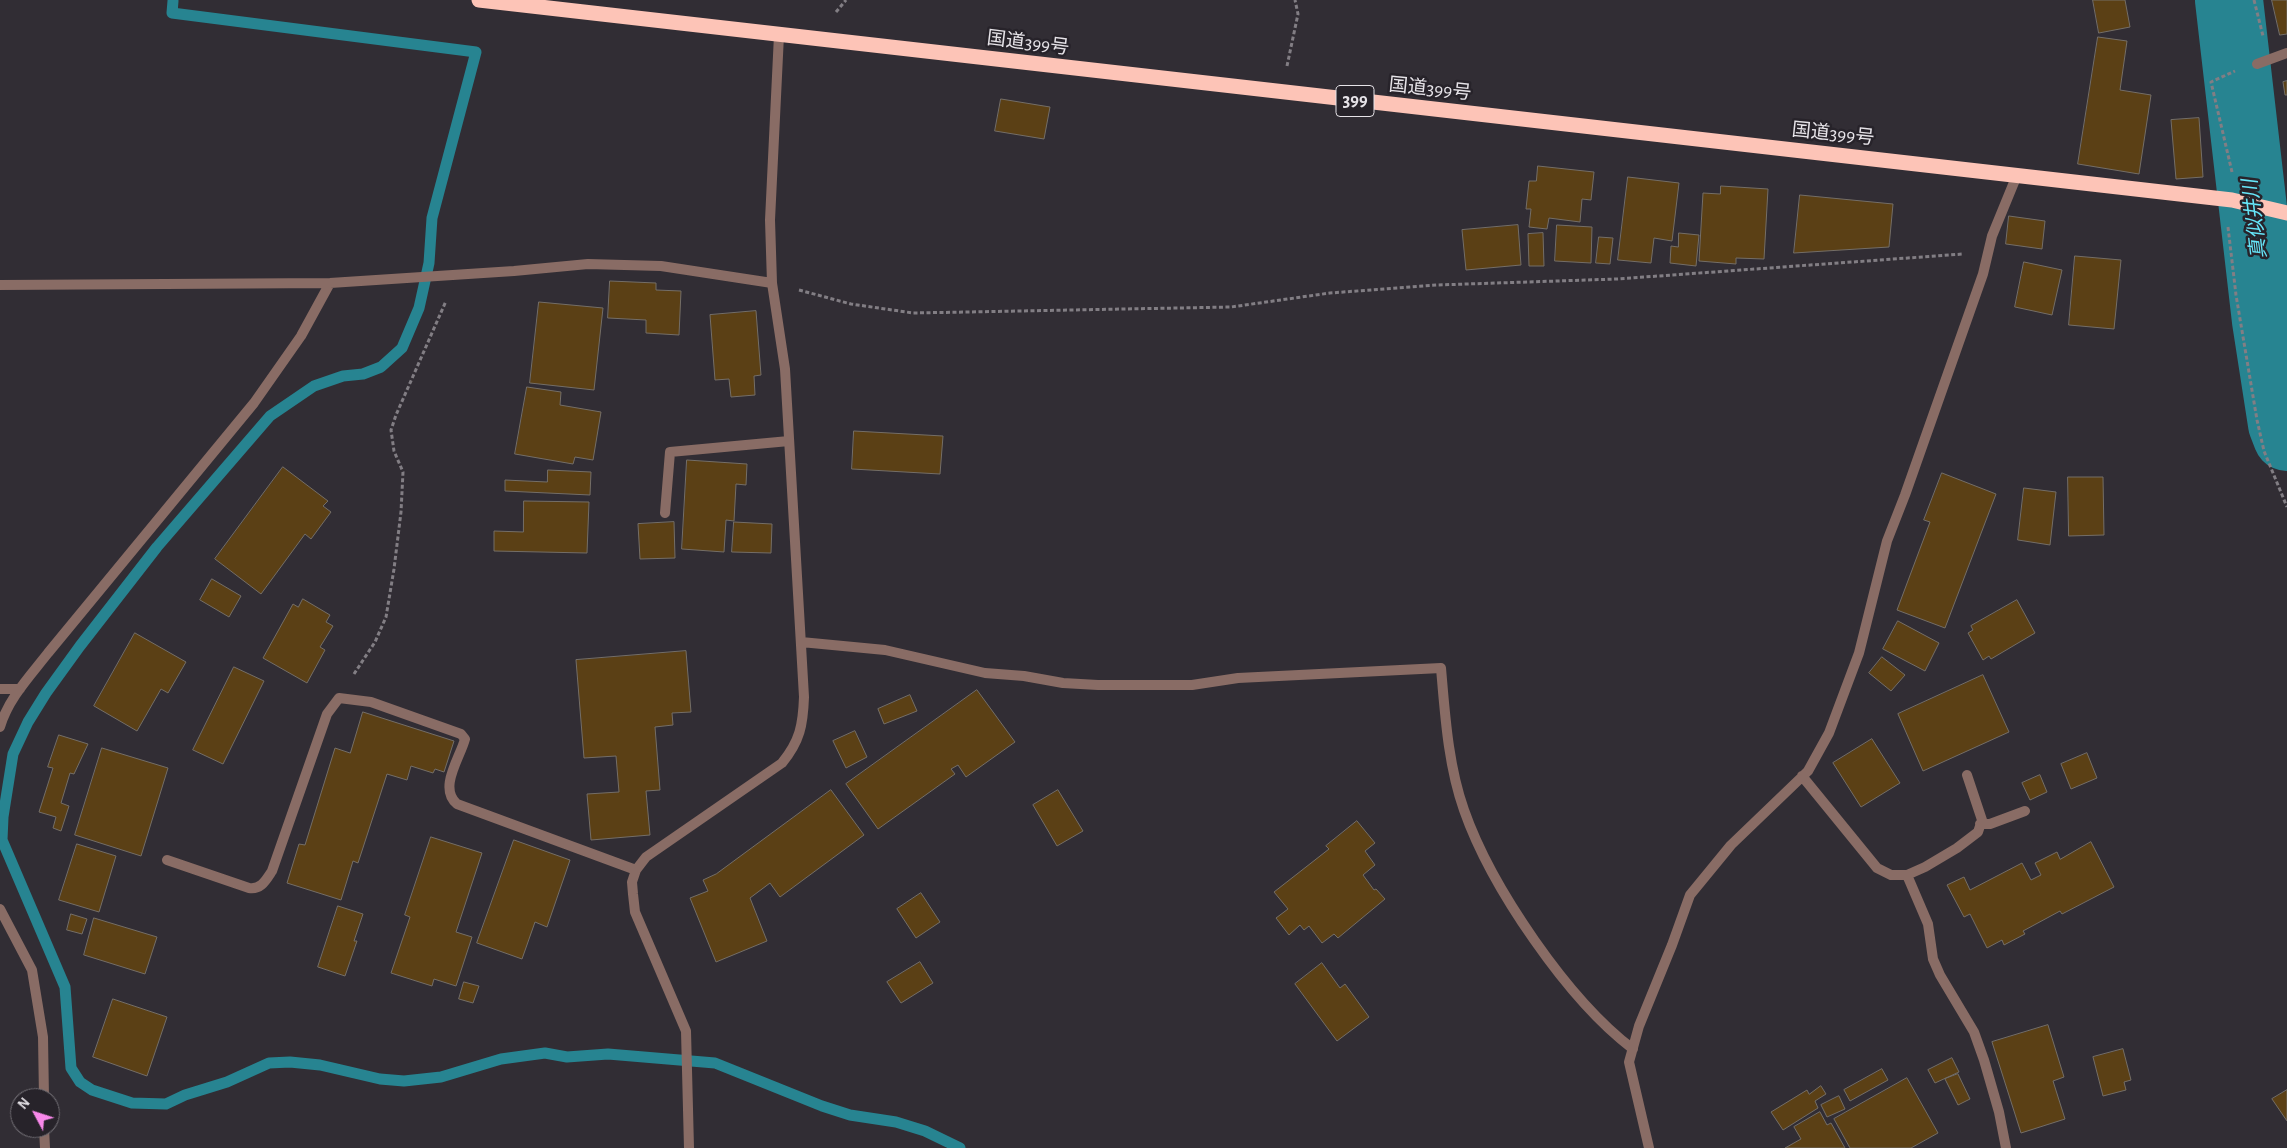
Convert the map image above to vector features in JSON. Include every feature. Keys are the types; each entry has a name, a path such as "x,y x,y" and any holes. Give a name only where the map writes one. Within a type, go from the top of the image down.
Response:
{"highway":[{"name":"国道399号","path":"479,0 1281,93 2017,175 2229,200 2287,213"}],"street":[{"path":"689,1148 686,1031 635,912 632,882 636,870 646,858 782,762 794,748 803,721 804,697 785,369 772,283 770,220 779,35"},
{"path":"2257,64 2287,53"},
{"path":"1649,1148 1629,1062 1638,1026 1672,945 1690,894 1731,845 1808,770 1829,733 1859,653 1887,541 1983,274 1992,236 2017,175"},
{"path":"0,285 330,283 462,275 588,264 661,266 772,283"},
{"path":"0,727 4,714 20,689 254,403 301,336 330,283"},
{"path":"665,513 670,452 789,441"},
{"path":"801,642 885,650 985,673 1024,676 1063,684 1192,685 1238,678 1441,668 1446,722 1463,809 1485,856 1513,908 1563,978 1611,1032 1633,1049"},
{"path":"0,689 20,689"},
{"path":"167,860 249,888 258,887 265,882 272,870 327,714 339,698 372,702 461,734 465,739 454,766 448,791 451,799 457,804 636,870"},
{"path":"1802,776 1877,868 1891,875 1907,875 1958,848 1978,832 1982,820 1967,775"},
{"path":"1980,824 1990,824 2025,811"},
{"path":"1907,875 1928,924 1933,959 1940,975 1974,1032 1999,1112 2006,1148"},
{"path":"0,909 32,970 43,1037 44,1088"}],"path":[{"path":"1281,93 1298,14 1295,0"},
{"path":"2254,0 2269,59"},
{"path":"2219,77 2211,82 2232,173 2229,200 2236,295 2264,451 2287,506"},
{"path":"772,283 851,304 913,313 1231,307 1330,293 1427,286 1617,279 1988,252"},
{"path":"339,698 375,642 386,617 394,569 403,472 394,451 391,430 441,309 462,275"}],"building":[{"path":"2093,0 2125,0 2130,27 2099,33"},
{"path":"2272,0 2287,0 2287,34 2280,35"},
{"path":"2098,37 2127,41 2120,90 2151,95 2139,174 2078,164"},
{"path":"2287,81 2287,95 2285,95 2283,82"},
{"path":"1001,99 1050,107 1044,139 995,131"},
{"path":"2199,118 2203,177 2176,179 2171,120"},
{"path":"1538,166 1594,172 1591,200 1582,199 1580,222 1549,218 1547,229 1529,227 1531,209 1526,209 1529,181 1536,181"},
{"path":"1628,177 1679,183 1672,241 1654,238 1651,263 1618,260"},
{"path":"1721,186 1768,189 1764,259 1736,258 1736,264 1699,261 1703,193 1720,194"},
{"path":"1800,195 1893,204 1889,247 1794,253"},
{"path":"2009,216 2045,221 2042,249 2006,244"},
{"path":"1518,225 1521,265 1466,270 1462,230"},
{"path":"1557,225 1592,227 1591,263 1555,261"},
{"path":"1543,233 1544,266 1529,266 1528,234"},
{"path":"1679,233 1699,235 1696,266 1670,263 1671,246 1678,247"},
{"path":"1599,237 1613,238 1610,264 1596,263"},
{"path":"2075,256 2121,260 2114,329 2069,325"},
{"path":"2024,262 2062,270 2052,315 2015,307"},
{"path":"610,281 656,283 656,290 681,291 679,335 646,333 646,320 608,318"},
{"path":"539,302 603,308 594,390 530,383"},
{"path":"756,311 761,375 754,376 755,395 731,397 729,379 715,380 710,315"},
{"path":"527,387 561,392 560,405 601,412 593,460 575,457 573,464 515,454"},
{"path":"854,431 943,436 940,474 852,469"},
{"path":"687,460 747,464 746,485 736,484 734,521 726,520 724,552 682,549"},
{"path":"283,467 328,501 323,506 331,512 311,539 305,534 261,594 215,559"},
{"path":"548,470 591,472 590,495 505,491 505,480 547,482"},
{"path":"1942,473 1996,494 1945,628 1897,610 1930,522 1924,520"},
{"path":"2068,477 2103,477 2104,535 2069,536"},
{"path":"2024,488 2056,492 2050,545 2018,540"},
{"path":"524,501 589,502 587,553 494,551 494,531 523,532"},
{"path":"674,522 675,558 640,559 638,524"},
{"path":"734,522 772,524 771,553 732,552"},
{"path":"212,579 241,596 229,617 200,600"},
{"path":"303,599 330,615 326,622 333,626 320,647 325,650 307,683 263,658 293,604 298,607"},
{"path":"2017,600 2035,633 1991,659 1989,656 1983,660 1968,633 1973,630 1971,626"},
{"path":"1898,621 1939,643 1925,671 1883,649"},
{"path":"135,633 186,662 168,693 161,689 137,731 94,706"},
{"path":"686,651 691,712 672,713 673,725 655,727 660,790 646,791 650,835 591,840 587,794 619,792 616,756 584,758 576,660"},
{"path":"1882,657 1905,675 1891,691 1869,673"},
{"path":"234,667 264,681 223,764 193,750"},
{"path":"1983,675 2009,732 1923,771 1898,714"},
{"path":"977,690 1015,742 966,777 958,765 951,769 955,774 878,829 846,784"},
{"path":"910,695 917,711 884,724 878,709"},
{"path":"363,712 454,741 444,772 435,769 433,773 411,766 407,780 387,774 358,863 353,861 341,900 287,883 299,844 305,845 335,748 350,753"},
{"path":"855,731 867,757 846,768 833,741"},
{"path":"59,735 88,744 74,774 70,773 61,803 69,806 61,831 53,828 56,817 39,812 53,768 48,767"},
{"path":"1872,739 1900,783 1861,807 1833,763"},
{"path":"102,748 168,768 141,856 75,835"},
{"path":"2087,753 2097,778 2071,789 2061,764"},
{"path":"2040,775 2047,792 2030,800 2022,783"},
{"path":"831,790 864,835 780,897 770,883 750,898 767,941 716,962 690,898 708,891 703,880 716,874"},
{"path":"1058,790 1083,831 1057,846 1033,805"},
{"path":"1357,821 1375,843 1365,851 1375,865 1363,875 1374,890 1376,889 1385,899 1338,938 1334,934 1322,943 1309,926 1304,930 1300,925 1289,935 1276,918 1288,909 1274,892 1329,849 1326,846"},
{"path":"431,837 482,853 456,932 472,937 456,986 434,979 432,986 391,973 410,917 405,915"},
{"path":"514,840 570,860 547,927 535,922 522,959 477,943"},
{"path":"2091,842 2114,887 2062,914 2060,911 2023,931 2025,934 2004,945 2002,940 1987,948 1970,914 1964,917 1947,885 1964,877 1970,890 2022,863 2031,880 2041,875 2035,863 2057,852 2060,859"},
{"path":"77,844 116,856 99,912 59,900"},
{"path":"921,893 940,922 916,938 897,909"},
{"path":"338,906 363,914 354,941 357,941 345,976 318,967"},
{"path":"71,914 87,919 82,934 67,930"},
{"path":"94,918 157,937 145,974 84,955"},
{"path":"920,962 933,983 901,1003 887,982"},
{"path":"1322,963 1340,988 1345,984 1369,1017 1337,1041 1295,984"},
{"path":"464,982 479,986 473,1003 459,999"},
{"path":"113,999 167,1017 147,1076 93,1057"},
{"path":"2048,1025 2064,1077 2053,1081 2065,1119 2021,1133 1992,1042"},
{"path":"2123,1049 2131,1080 2124,1082 2126,1090 2103,1096 2093,1057"},
{"path":"1952,1058 1959,1072 1935,1083 1928,1070"},
{"path":"1882,1069 1888,1080 1850,1101 1844,1090"},
{"path":"1958,1074 1970,1099 1958,1105 1945,1079"},
{"path":"1907,1078 1938,1133 1911,1148 1850,1148 1834,1119"},
{"path":"1821,1086 1826,1094 1815,1101 1818,1108 1783,1130 1771,1112 1807,1090 1809,1094"},
{"path":"2287,1090 2287,1121 2272,1099"},
{"path":"1839,1096 1845,1109 1827,1117 1821,1105"},
{"path":"1820,1112 1827,1125 1831,1123 1845,1148 1785,1148 1801,1139 1794,1127"}],"waterway":[{"name":"真似井川","path":"2229,0 2266,321 2282,424 2287,437"},
{"path":"173,1 172,13 476,52 432,218 429,263 419,308 402,348 381,367 363,374 343,376 314,386 270,416 157,547 80,646 46,693 28,722 13,754 3,817 2,840 65,987 71,1068 80,1082 92,1090 132,1103 166,1104 185,1095 227,1082 269,1063 290,1062 320,1065 380,1079 404,1081 441,1077 501,1059 545,1053 567,1057 608,1054 715,1063 822,1106 850,1115 896,1122 925,1131 960,1148"}]}
